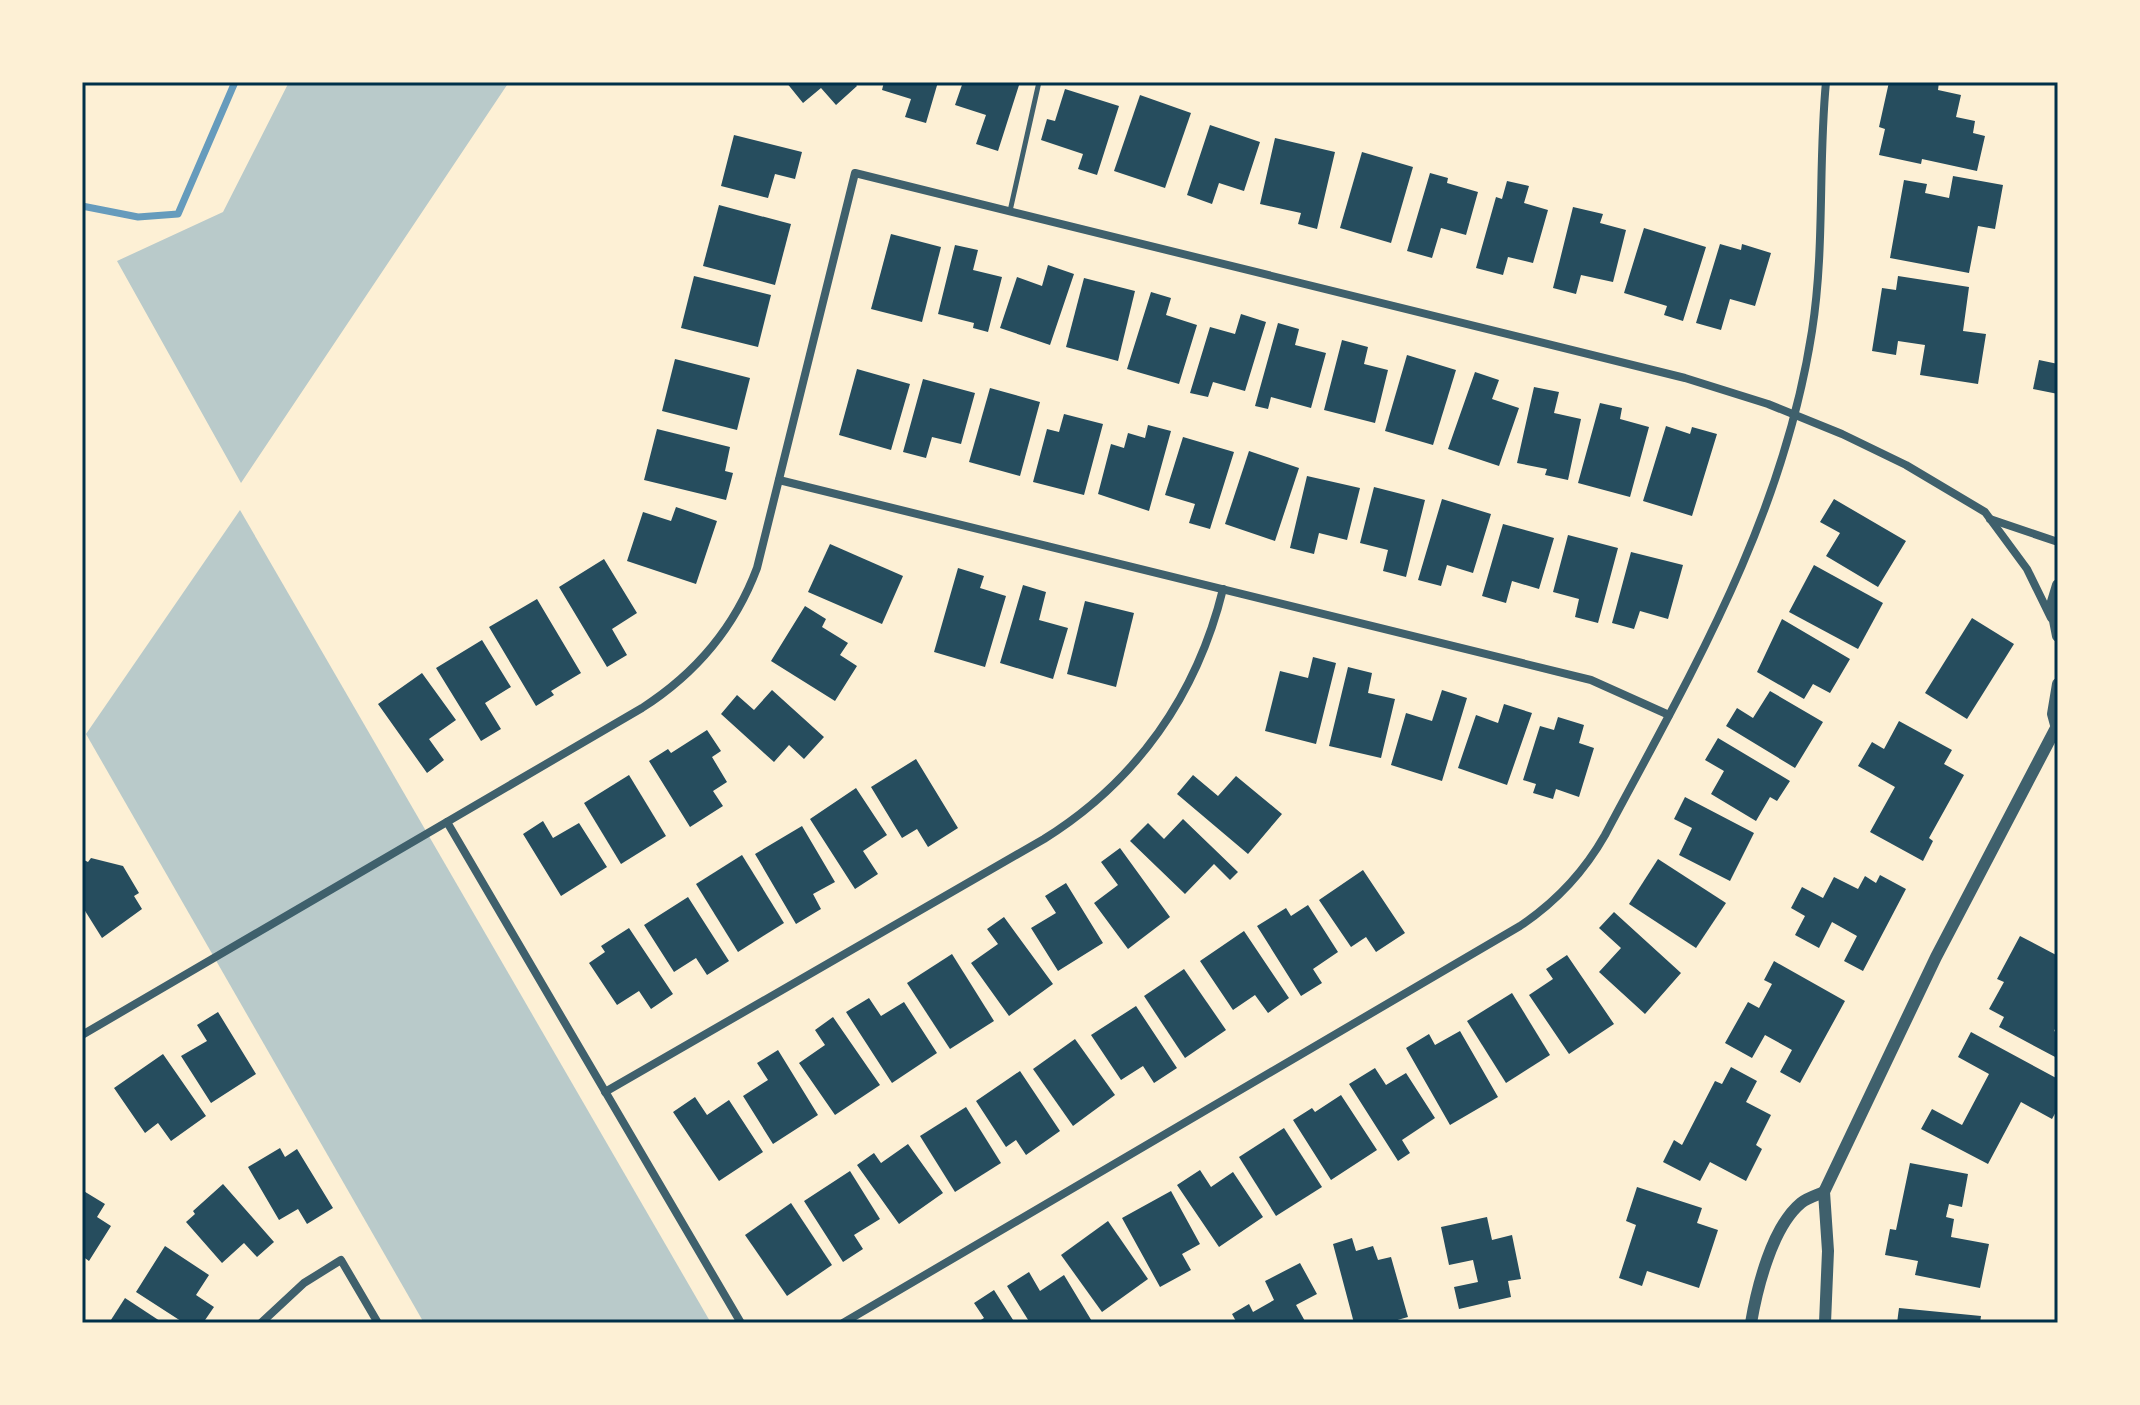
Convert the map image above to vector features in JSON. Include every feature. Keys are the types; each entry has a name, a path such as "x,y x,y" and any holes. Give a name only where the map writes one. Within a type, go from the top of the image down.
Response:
{"street":[{"path":"843,1323 1535,917 1558,897 1589,861 1669,715 1747,561 1776,480 1795,414 1819,274 1826,82"},
{"path":"82,1035 653,701 701,661 732,621 750,585 855,173 1685,378 1795,414 1906,465 1985,512 2027,569 2058,636"},
{"path":"779,480 1591,680 1669,715"},
{"path":"1989,519 2058,542"},
{"path":"2054,623 2052,605 2058,585"},
{"path":"605,1092 1044,839 1093,804 1137,763 1178,706 1205,652 1223,589"},
{"path":"1825,1323 1828,1251 1824,1192 1936,957 2057,724 2053,714 2058,684"},
{"path":"447,822 741,1323"},
{"path":"1751,1323 1757,1284 1779,1234 1801,1203 1824,1192"},
{"path":"261,1323 304,1283 341,1260 378,1323"}],"lane":[{"path":"1010,211 1039,82"}],"shaded area":[{"path":"289,82 509,82 241,483 117,261 223,212"},
{"path":"240,510 711,1323 424,1323 86,734"}],"building":[{"path":"786,82 854,82 857,86 836,105 821,88 803,103"},
{"path":"884,82 938,82 926,123 905,117 911,99 882,90"},
{"path":"963,82 1020,82 998,151 976,144 986,115 955,105"},
{"path":"1889,82 1939,82 1938,90 1961,95 1956,117 1975,121 1973,133 1985,136 1977,171 1922,159 1921,164 1879,155 1885,129 1879,127"},
{"path":"1065,89 1119,106 1097,175 1078,169 1083,154 1041,140 1047,119 1055,121"},
{"path":"1140,95 1191,113 1165,188 1114,171"},
{"path":"1210,125 1260,142 1244,191 1219,183 1212,204 1187,195"},
{"path":"734,135 802,152 795,179 775,174 768,198 721,186"},
{"path":"1275,138 1335,152 1317,229 1298,224 1301,213 1260,204"},
{"path":"1362,152 1413,167 1391,243 1340,228"},
{"path":"1430,173 1448,178 1447,183 1478,192 1466,235 1441,228 1432,258 1407,251"},
{"path":"1953,176 2003,185 1995,229 1978,226 1969,273 1890,258 1904,180 1927,184 1925,193 1949,198"},
{"path":"1507,181 1529,186 1524,203 1548,210 1533,263 1508,257 1503,275 1476,268 1496,197 1502,199"},
{"path":"719,205 791,224 775,285 703,266"},
{"path":"1573,207 1603,214 1600,223 1626,230 1613,282 1581,275 1576,294 1553,288"},
{"path":"1644,228 1706,247 1683,321 1664,315 1667,306 1624,293"},
{"path":"891,234 941,247 922,322 871,309"},
{"path":"1720,244 1741,250 1742,244 1771,253 1755,306 1730,299 1721,330 1696,323"},
{"path":"955,245 978,250 973,270 1002,277 988,332 973,328 974,323 938,314"},
{"path":"1048,265 1074,274 1050,345 1000,328 1017,277 1042,286"},
{"path":"694,276 771,295 758,347 681,328"},
{"path":"1898,276 1969,287 1963,331 1986,334 1978,384 1920,375 1925,345 1898,341 1896,355 1872,351 1882,288 1896,290"},
{"path":"1084,278 1135,291 1118,361 1066,347"},
{"path":"1151,292 1171,298 1166,315 1197,325 1179,384 1127,369"},
{"path":"1241,314 1266,322 1245,391 1213,382 1208,397 1190,393 1210,327 1235,334"},
{"path":"1278,323 1299,329 1295,345 1326,353 1311,408 1271,397 1268,409 1255,406"},
{"path":"1342,340 1368,347 1364,364 1388,370 1375,423 1324,410"},
{"path":"1407,355 1456,370 1433,445 1385,431"},
{"path":"675,359 750,378 737,430 662,411"},
{"path":"2039,360 2058,364 2058,394 2033,389"},
{"path":"857,369 910,384 891,450 839,435"},
{"path":"1475,372 1499,380 1492,399 1519,408 1499,466 1448,449"},
{"path":"923,379 975,393 961,444 932,437 926,458 903,452"},
{"path":"1534,387 1559,392 1554,413 1581,419 1568,480 1545,475 1547,469 1517,463"},
{"path":"990,388 1040,402 1020,476 969,462"},
{"path":"1600,403 1622,408 1620,419 1649,427 1630,497 1578,483"},
{"path":"1064,414 1103,424 1084,495 1033,482 1047,429 1059,432"},
{"path":"1148,425 1171,431 1149,511 1098,494 1111,444 1124,448 1128,433 1145,438"},
{"path":"1666,426 1690,434 1692,427 1717,434 1692,516 1643,501"},
{"path":"657,429 730,447 725,471 733,473 726,500 644,480"},
{"path":"1183,437 1234,452 1210,529 1189,523 1195,504 1165,495"},
{"path":"1249,451 1299,468 1275,541 1225,524"},
{"path":"1307,476 1360,488 1347,540 1319,533 1314,554 1290,548"},
{"path":"1374,487 1425,500 1406,577 1383,571 1388,550 1360,543"},
{"path":"1442,499 1491,514 1473,573 1447,565 1441,586 1418,580"},
{"path":"1834,499 1906,541 1878,587 1826,556 1840,533 1820,522"},
{"path":"676,507 717,521 696,584 627,561 643,512 671,521"},
{"path":"1503,524 1554,538 1539,589 1512,581 1506,603 1482,596"},
{"path":"1568,535 1618,548 1598,623 1575,617 1579,599 1553,592"},
{"path":"830,544 903,576 882,624 808,592"},
{"path":"1631,552 1683,565 1668,619 1640,611 1634,629 1612,623"},
{"path":"604,559 637,613 612,629 627,655 607,667 559,587"},
{"path":"1814,565 1883,603 1858,649 1789,612"},
{"path":"958,568 984,576 980,588 1006,596 985,667 934,652"},
{"path":"1023,585 1046,592 1039,620 1068,628 1053,679 1000,663"},
{"path":"537,599 581,673 551,691 554,695 536,706 489,627"},
{"path":"1085,601 1134,613 1116,687 1067,674"},
{"path":"805,606 826,619 822,627 848,643 840,655 857,666 835,701 771,661"},
{"path":"1972,618 2014,644 1967,719 1925,693"},
{"path":"1782,619 1850,659 1830,693 1813,684 1804,699 1757,672"},
{"path":"482,640 511,687 485,703 501,729 481,741 436,668"},
{"path":"1313,657 1336,663 1316,744 1265,731 1280,671 1308,678"},
{"path":"1348,667 1372,673 1368,693 1395,699 1381,758 1329,746"},
{"path":"422,673 456,720 429,739 444,760 427,773 378,704"},
{"path":"772,690 824,737 804,759 789,745 774,762 721,714 737,695 754,710"},
{"path":"1442,690 1467,698 1442,781 1391,765 1406,713 1432,721"},
{"path":"1770,691 1823,722 1795,768 1726,726 1737,708 1753,718"},
{"path":"1504,704 1532,713 1507,785 1458,768 1476,715 1498,723"},
{"path":"1558,717 1584,725 1579,743 1594,748 1579,797 1556,789 1553,799 1533,793 1536,784 1523,780 1540,726 1554,730"},
{"path":"1899,721 1952,750 1944,764 1964,775 1929,838 1933,841 1923,861 1870,832 1895,787 1858,766 1872,742 1884,749"},
{"path":"707,730 721,751 712,757 727,782 713,791 723,806 690,827 649,761 668,749 671,753"},
{"path":"1718,738 1790,781 1777,801 1770,797 1756,821 1711,794 1724,771 1705,760"},
{"path":"916,759 958,828 928,847 917,829 902,838 871,787"},
{"path":"629,775 666,836 621,864 584,803"},
{"path":"1193,775 1218,796 1236,776 1282,814 1248,854 1177,794"},
{"path":"856,788 887,835 863,851 878,874 855,889 810,819"},
{"path":"1685,797 1754,833 1730,881 1679,855 1692,828 1674,819"},
{"path":"1183,819 1238,872 1230,880 1214,864 1185,894 1130,841 1148,823 1164,839"},
{"path":"543,821 553,838 579,823 607,867 561,896 523,834"},
{"path":"802,826 835,882 813,894 821,909 796,924 755,854"},
{"path":"1120,848 1170,917 1128,949 1094,903 1118,885 1101,862"},
{"path":"742,855 784,923 738,952 696,884"},
{"path":"91,858 123,866 139,893 134,896 142,909 102,938 82,906 82,859 88,862"},
{"path":"1658,859 1726,903 1696,948 1629,904"},
{"path":"1363,870 1405,933 1376,952 1366,937 1351,947 1319,900"},
{"path":"1880,875 1906,889 1863,971 1844,961 1857,936 1832,922 1819,948 1795,935 1805,916 1791,908 1802,887 1823,898 1834,877 1858,889 1865,876 1876,883"},
{"path":"1066,883 1103,943 1058,971 1031,928 1056,913 1045,896"},
{"path":"688,897 729,961 707,975 696,958 674,972 644,925"},
{"path":"1308,905 1338,952 1313,969 1322,983 1301,996 1257,926 1286,908 1291,916"},
{"path":"1614,912 1681,973 1645,1014 1599,972 1621,948 1599,928"},
{"path":"1004,917 1053,984 1009,1016 971,963 998,944 987,929"},
{"path":"629,928 673,994 651,1009 639,991 617,1005 589,963 605,952 601,946"},
{"path":"1244,931 1289,998 1268,1013 1255,995 1233,1010 1200,961"},
{"path":"2020,936 2058,956 2058,1023 2054,1031 2058,1033 2057,1058 1999,1027 2004,1017 1989,1009 2004,982 1997,979"},
{"path":"952,954 994,1021 950,1049 907,983"},
{"path":"1567,955 1614,1024 1569,1054 1529,995 1553,979 1546,969"},
{"path":"1774,961 1845,1001 1800,1083 1780,1072 1792,1050 1765,1035 1752,1058 1725,1043 1748,1002 1759,1008 1772,984 1764,980"},
{"path":"1184,969 1226,1030 1185,1058 1144,996"},
{"path":"1512,993 1550,1055 1506,1083 1467,1021"},
{"path":"869,998 881,1016 904,1002 937,1053 892,1083 846,1012"},
{"path":"1136,1006 1177,1068 1154,1083 1143,1066 1121,1080 1091,1035"},
{"path":"218,1012 256,1074 211,1103 181,1056 207,1041 197,1025"},
{"path":"833,1017 880,1085 835,1115 799,1063 825,1045 815,1030"},
{"path":"1460,1031 1498,1097 1450,1125 1406,1048 1429,1034 1435,1045"},
{"path":"1971,1032 2058,1079 2058,1108 2052,1119 2021,1102 1988,1164 1921,1129 1932,1109 1962,1125 1989,1074 1958,1057"},
{"path":"1075,1039 1115,1095 1073,1126 1033,1069"},
{"path":"778,1050 818,1115 773,1144 743,1096 768,1080 757,1063"},
{"path":"163,1054 206,1116 171,1141 158,1123 145,1133 114,1088"},
{"path":"1731,1067 1757,1081 1746,1102 1771,1115 1756,1145 1762,1149 1746,1181 1710,1162 1700,1181 1663,1162 1674,1140 1682,1145 1715,1081 1722,1084"},
{"path":"1375,1068 1386,1085 1406,1073 1435,1118 1402,1140 1410,1153 1398,1161 1349,1084"},
{"path":"1020,1071 1060,1131 1026,1155 1016,1140 1006,1147 976,1101"},
{"path":"1341,1095 1377,1150 1331,1180 1293,1120 1312,1108 1315,1112"},
{"path":"695,1097 707,1115 729,1100 763,1152 719,1181 673,1112"},
{"path":"966,1107 1001,1163 955,1192 920,1136"},
{"path":"1284,1128 1322,1187 1276,1216 1239,1157"},
{"path":"908,1144 943,1193 899,1224 857,1165 874,1153 881,1163"},
{"path":"280,1148 285,1157 297,1149 333,1208 307,1224 298,1209 279,1220 248,1167"},
{"path":"1910,1163 1968,1174 1962,1207 1949,1204 1946,1217 1954,1219 1951,1237 1989,1244 1980,1288 1915,1275 1918,1261 1885,1255 1890,1229 1896,1230"},
{"path":"1200,1170 1211,1187 1233,1172 1263,1217 1219,1247 1177,1185"},
{"path":"850,1171 880,1219 854,1235 863,1249 843,1262 804,1201"},
{"path":"223,1184 274,1242 257,1257 244,1243 222,1263 186,1222 195,1214 193,1211"},
{"path":"1637,1187 1702,1208 1697,1223 1718,1230 1699,1288 1647,1271 1642,1286 1619,1278 1636,1225 1626,1221"},
{"path":"82,1190 105,1204 97,1217 111,1226 89,1261 82,1256"},
{"path":"1171,1191 1200,1244 1182,1254 1191,1270 1160,1287 1122,1218"},
{"path":"791,1203 832,1265 787,1296 745,1235"},
{"path":"1487,1217 1492,1240 1512,1235 1521,1279 1508,1281 1511,1297 1459,1309 1454,1287 1478,1282 1473,1260 1449,1265 1441,1227"},
{"path":"1108,1221 1148,1279 1102,1312 1061,1255"},
{"path":"1352,1238 1356,1251 1373,1246 1378,1260 1391,1257 1408,1317 1387,1323 1354,1323 1333,1244"},
{"path":"165,1246 209,1275 196,1295 214,1307 203,1323 184,1323 136,1292"},
{"path":"1300,1263 1317,1294 1296,1305 1306,1323 1237,1323 1232,1314 1249,1304 1253,1312 1274,1300 1265,1281"},
{"path":"1029,1272 1040,1291 1064,1275 1093,1323 1030,1323 1007,1286"},
{"path":"994,1290 1015,1323 976,1323 984,1318 974,1303"},
{"path":"125,1298 163,1323 109,1323"},
{"path":"1899,1308 1981,1316 1980,1323 1897,1323"}],"waterway":[{"path":"82,206 138,217 178,214 235,82"}]}
